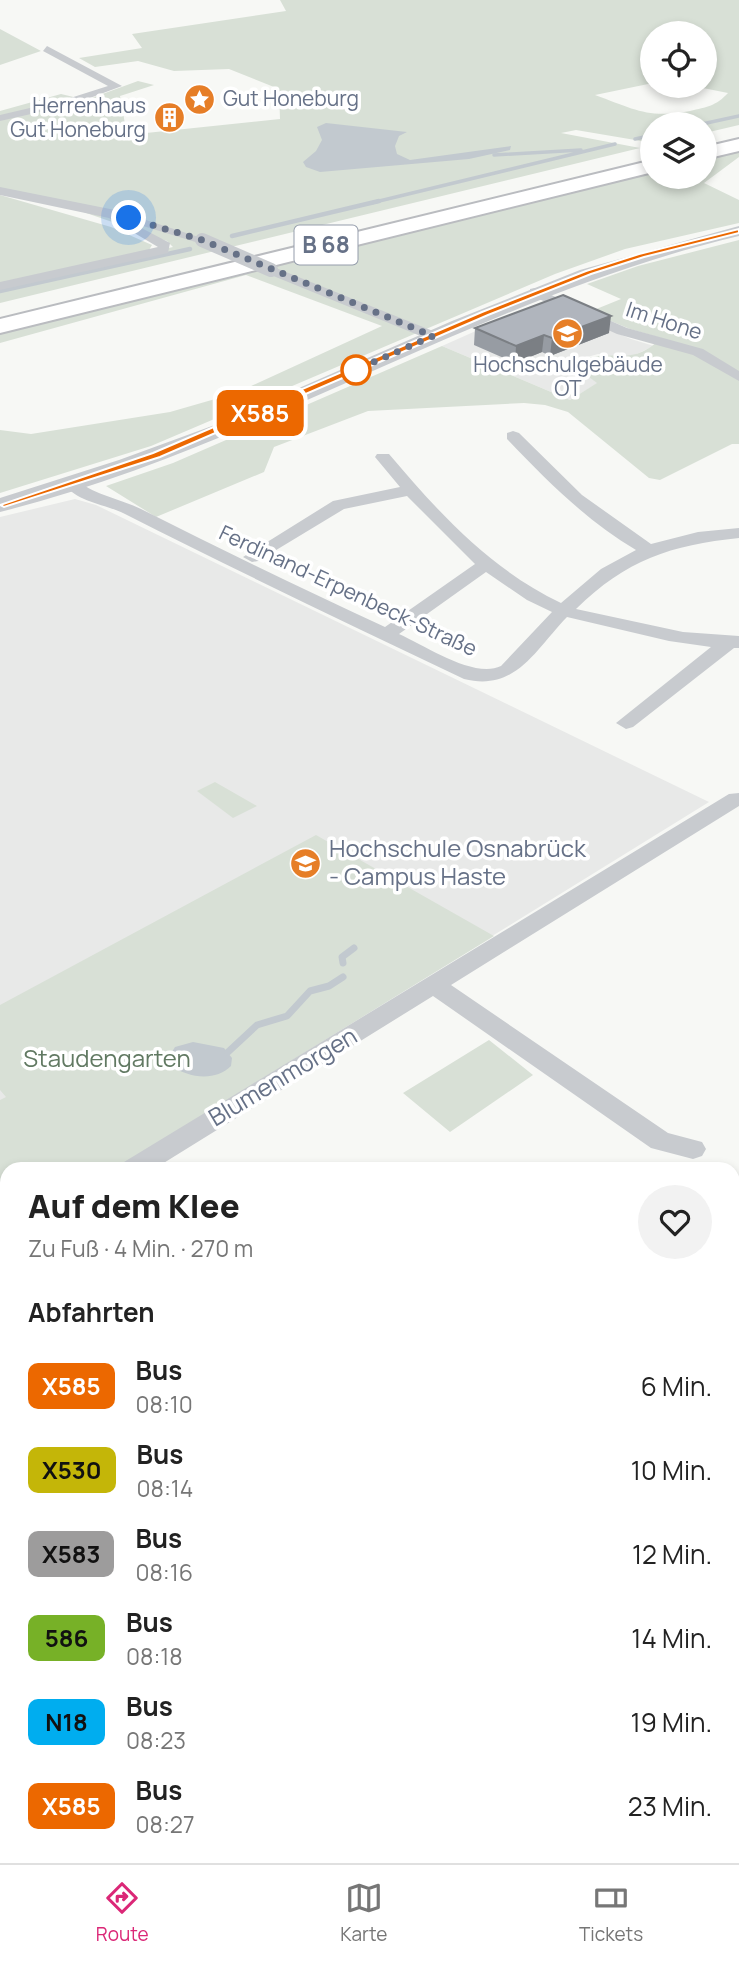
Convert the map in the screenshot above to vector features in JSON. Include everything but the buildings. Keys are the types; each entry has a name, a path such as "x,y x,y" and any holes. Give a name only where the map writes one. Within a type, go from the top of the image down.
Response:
{"highway":[{"path":"717,140 739,135"},
{"path":"717,150 739,145"},
{"name":"B 68","path":"0,314 640,159"},
{"name":"B 68","path":"0,326 640,169"}],"street":[{"path":"0,118 67,103 117,86 47,49"},
{"path":"0,191 111,213 202,240 433,336"},
{"path":"0,286 163,250 165,246 126,228 111,213"},
{"path":"0,505 157,455 240,422 536,292 641,255 739,231"},
{"name":"Im Hone","path":"536,292 622,331 698,352 739,377"},
{"path":"513,436 584,508 613,531 648,550"},
{"path":"383,457 453,538 486,564 563,610 670,636 734,643"},
{"name":"Ferdinand-Erpenbeck-Straße","path":"72,484 80,491 120,505 471,676 494,677 508,670 563,610 611,568 648,550 678,541 739,533"},
{"path":"252,557 339,505 411,490"},
{"path":"386,635 486,564"},
{"path":"626,723 734,643"},
{"name":"Blumenmorgen","path":"144,1162 508,937 734,802"},
{"path":"434,985 660,1141 693,1149"}],"shaded area":[{"path":"326,123 407,132 399,136 395,146 397,154 410,160 511,146 510,150 469,159 320,172 306,167 303,162 316,151 322,140 317,127"},
{"path":"543,301 631,339 654,346 628,358 598,354 584,358 574,366 598,383 570,400 442,346"},
{"name":"Hochschule Osnabrück - Campus Haste","path":"75,499 96,505 709,802 126,1162 0,1162 0,517"},
{"path":"193,1042 224,1048 232,1058 231,1066 217,1074 201,1076 185,1073 170,1065 167,1060 175,1047"}],"green space":[{"path":"280,0 739,0 739,125 717,130 717,112 682,112 706,107 728,93 717,91 717,21 640,21 640,86 595,95 648,112 640,112 640,141 576,130 561,133 640,148 0,303 0,286 173,247 167,241 43,198 0,191 0,111 61,94 86,100 138,81 154,85 120,96 127,135 280,119 279,89 229,69 174,71 138,61 95,67 79,58 142,48 132,34 286,11"},
{"path":"0,29 41,51 0,65"},
{"path":"739,149 739,157 717,173 717,155"},
{"path":"640,174 640,189 716,189 739,200 739,223 625,249 555,274 151,446 0,493 0,430 31,434 170,412 236,393 382,326 246,275 0,343 0,330"},
{"path":"0,195 111,227 152,245 149,250 0,283"},
{"path":"739,240 739,444 732,444 660,480 649,478 568,412 545,405 524,403 368,411 274,447 264,472 156,517 106,486 173,463 442,346 570,400 597,383 574,366 597,356 638,353 661,338 589,312 621,299 587,284 638,266"},
{"path":"215,782 257,806 233,818 197,791"},
{"name":"Staudengarten","path":"316,835 494,936 126,1162 0,1162 0,1100 6,1097 0,1090 0,1005"},
{"path":"489,1040 533,1075 450,1132 403,1093"}],"waterway":[{"path":"717,121 739,116"},
{"path":"635,139 640,138"},
{"path":"371,203 615,144"},
{"path":"494,155 581,150"},
{"path":"232,236 379,201"},
{"path":"0,291 190,249"},
{"path":"343,963 342,957 354,948"},
{"path":"228,1052 257,1025 287,1016 310,991 329,986 343,977"}],"bus line":[{"name":"X585","path":"0,505 157,455 251,417 536,292 641,255 739,231"}],"place":[{"name":"Gut Honeburg","path":"200,99"},
{"name":"Herrenhaus Gut Honeburg","path":"169,118"},
{"name":"Hochschulgebäude OT","path":"568,333"},
{"name":"Hochschule Osnabrück - Campus Haste","path":"306,863"}],"route":[{"path":"129,218 202,240 433,336 351,372 356,370"}]}
